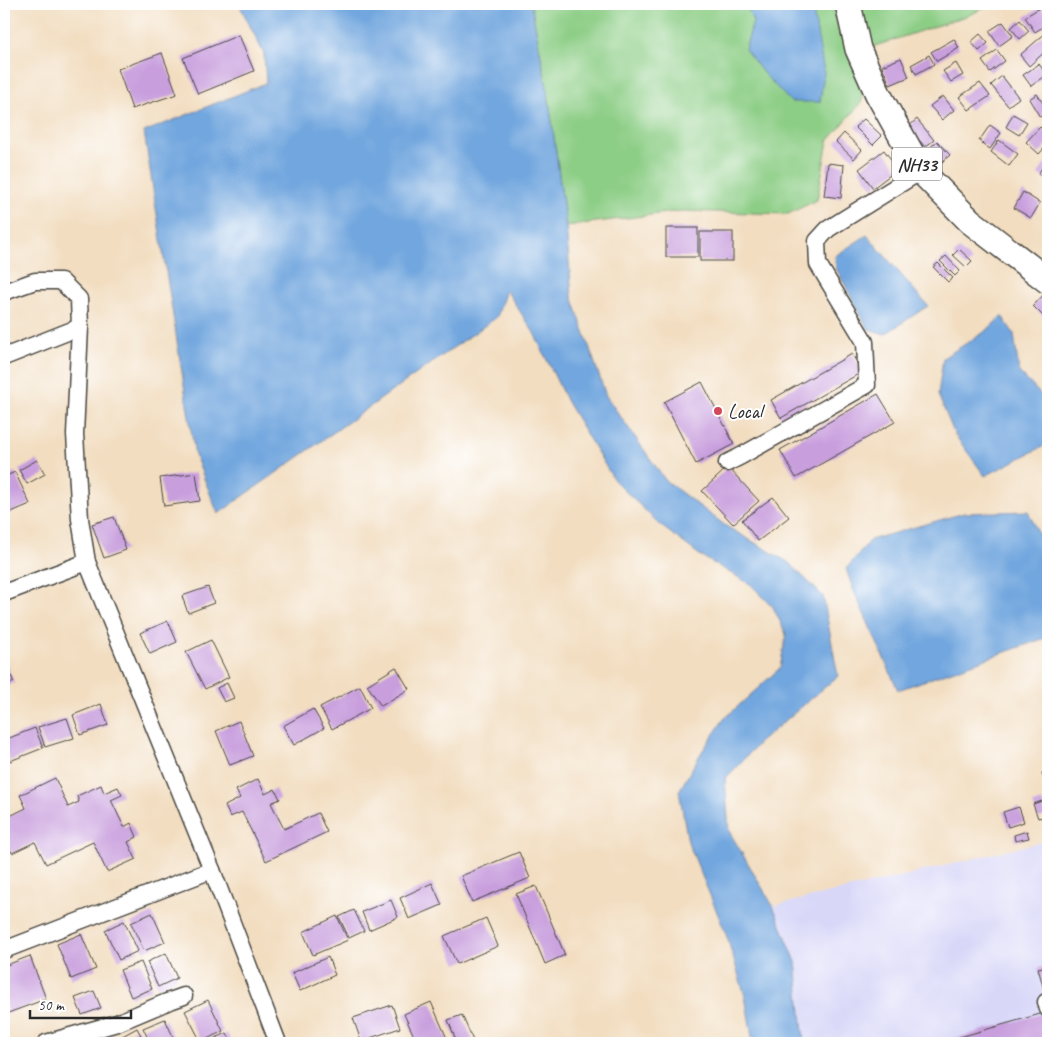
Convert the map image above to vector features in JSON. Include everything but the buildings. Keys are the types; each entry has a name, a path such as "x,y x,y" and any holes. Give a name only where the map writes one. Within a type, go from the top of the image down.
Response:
{"highway":[{"name":"NH33","path":"848,4 858,49 878,94 921,171 970,221 1048,281"}],"street":[{"path":"727,463 867,385 865,342 818,264 817,241 828,229 921,171"},
{"path":"4,292 35,281 61,281 79,299 80,327 75,434 80,519 87,562 212,870 278,1043"},
{"path":"4,357 80,327"},
{"path":"4,593 87,562"},
{"path":"4,950 212,870"},
{"path":"46,1043 117,1023 184,996"}],"shaded area":[{"path":"1048,840 1048,1043 804,1043 796,962 773,906"}],"green space":[{"path":"531,4 993,4 969,15 869,48 862,102 828,141 817,200 788,214 681,211 566,226 548,93"}],"water":[{"path":"239,4 531,4 548,93 566,226 572,296 606,396 666,481 726,526 788,562 823,596 838,676 760,742 725,779 729,831 773,906 796,962 804,1043 753,1043 745,996 726,934 688,842 679,791 724,719 780,668 786,634 773,607 750,584 701,556 660,525 614,480 567,402 534,333 506,290 497,317 218,514 195,455 144,132 266,83 264,54"},
{"path":"746,4 812,4 824,72 820,102 791,102 764,74 745,49 753,22"},
{"path":"867,235 928,306 885,334 868,329 836,268 835,256"},
{"path":"1002,316 1014,334 1019,372 1048,402 1048,444 985,476 955,435 938,395 943,358 986,331"},
{"path":"1028,511 1048,554 1048,637 898,690 846,569 870,540 964,513"}],"place":[{"name":"Local","path":"718,411"}]}
